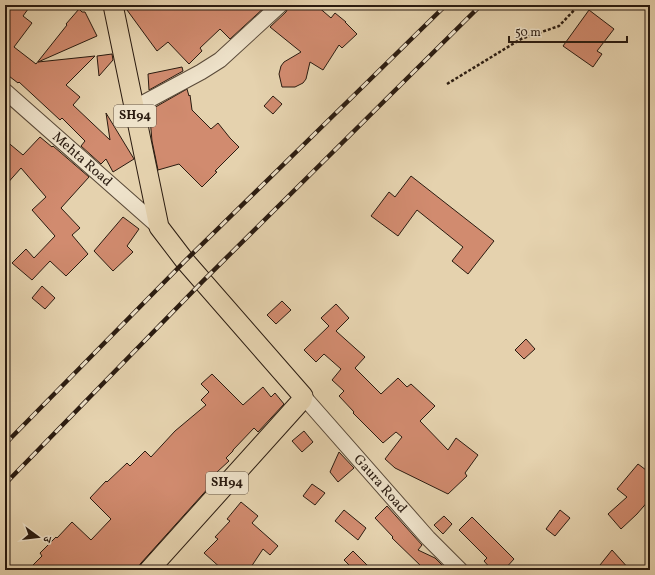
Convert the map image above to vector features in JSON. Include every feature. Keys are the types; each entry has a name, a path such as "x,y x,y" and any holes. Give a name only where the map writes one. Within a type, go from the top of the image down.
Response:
{"main road":[{"name":"SH94","path":"113,5 159,227 185,261 303,396 302,400 149,570"}],"street":[{"path":"134,108 201,72 220,60 280,5"},
{"name":"Mehta Road","path":"5,92 159,227"},
{"name":"Gaura Road","path":"303,396 428,538 460,570"}],"path":[{"path":"447,84 521,39 559,26 579,5"}],"building":[{"path":"5,5 31,5 23,16 32,23 14,47 36,64 79,9 82,12 85,12 97,36 38,62 95,56 66,85 80,97 73,105 110,140 106,113 134,159 113,172 106,159 101,164 81,146 85,141 62,118 60,120 19,82 18,83 5,73"},
{"path":"137,5 267,5 230,39 220,29 200,48 202,51 189,64 168,42 157,51 127,10"},
{"path":"289,5 316,5 331,18 335,13 357,34 342,48 339,45 323,70 310,62 306,79 303,83 295,87 282,87 279,74 281,66 284,62 301,52 270,27 286,12"},
{"path":"589,10 614,29 597,51 602,54 593,67 563,46"},
{"path":"112,54 113,60 99,76 97,56"},
{"path":"182,67 183,71 149,90 148,74"},
{"path":"187,89 189,96 190,95 192,110 211,129 218,123 239,147 215,171 217,172 202,187 179,164 158,170 152,141 150,118 153,118 152,109"},
{"path":"273,96 282,104 273,114 264,106"},
{"path":"40,137 52,147 53,146 89,177 61,208 80,228 72,235 88,254 66,276 50,261 32,280 12,263 26,249 34,258 55,236 32,210 46,197 21,168 5,186 5,140 23,155"},
{"path":"411,176 494,241 468,274 452,261 463,247 417,210 398,236 371,216 389,192 395,197"},
{"path":"123,217 139,229 127,246 133,252 113,271 94,251"},
{"path":"42,286 55,298 45,309 32,298"},
{"path":"282,301 291,310 276,324 267,315"},
{"path":"336,304 349,318 336,331 365,357 355,368 381,394 398,378 407,387 411,384 435,406 420,421 448,450 456,438 478,455 465,473 467,476 448,494 395,468 385,459 402,437 396,432 383,443 353,413 354,412 339,396 344,391 332,380 341,369 324,354 316,362 304,350 329,326 321,318"},
{"path":"526,339 535,349 524,359 515,350"},
{"path":"212,374 243,405 263,387 271,397 275,393 284,404 258,432 254,428 233,450 226,458 229,461 217,472 220,475 141,563 138,570 28,570 42,556 40,553 72,522 91,540 111,519 90,498 106,481 107,482 127,463 130,466 145,451 151,457 175,431 206,405 201,400 209,392 201,384"},
{"path":"304,431 313,442 302,452 292,441"},
{"path":"339,452 354,468 338,482 330,472"},
{"path":"638,464 650,473 650,499 621,529 608,514 627,497 617,489"},
{"path":"312,484 325,493 315,505 303,496"},
{"path":"241,502 258,516 252,523 278,546 270,555 263,549 249,570 223,570 204,553 218,539 215,537 230,521 227,519"},
{"path":"387,506 422,545 418,550 435,558 447,570 420,570 422,567 392,538 393,537 375,518"},
{"path":"344,510 366,528 358,540 335,521"},
{"path":"560,510 570,518 555,536 546,529"},
{"path":"444,516 452,524 443,534 434,525"},
{"path":"472,517 514,559 504,570 492,570 484,561 487,558 459,530"},
{"path":"612,550 630,570 596,570"},
{"path":"353,551 372,570 354,570 344,560"}],"railway":[{"path":"5,444 185,261 446,5"},
{"path":"5,484 203,281 481,5"}]}
